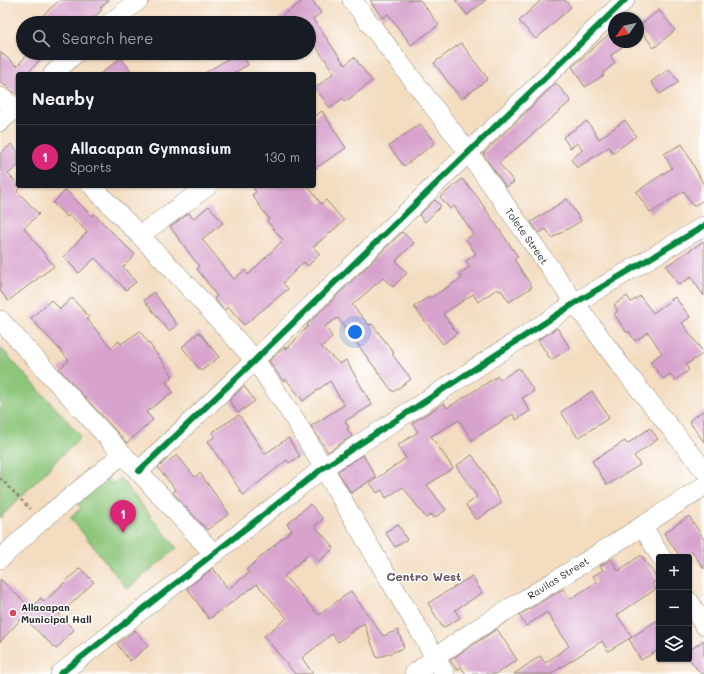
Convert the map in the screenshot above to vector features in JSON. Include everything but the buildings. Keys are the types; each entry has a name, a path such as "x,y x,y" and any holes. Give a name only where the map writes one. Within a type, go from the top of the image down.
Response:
{"street":[{"path":"119,16 139,0"},
{"name":"Tolete Street","path":"352,0 468,152 575,304 621,366 704,470"},
{"path":"139,471 625,0"},
{"path":"55,72 68,60"},
{"path":"0,97 16,107"},
{"path":"0,122 16,109"},
{"path":"94,188 140,235 255,360 294,418 445,674"},
{"path":"140,235 205,188"},
{"path":"60,674 323,468 575,304 704,226"},
{"path":"0,320 214,554"},
{"path":"0,559 41,521 123,454"},
{"name":"Ravilas Street","path":"414,674 434,657 642,527 704,486"},
{"path":"642,527 660,554"},
{"path":"692,606 704,624"}],"path":[{"path":"0,478 41,521"}],"green space":[{"path":"0,347 81,436 0,518"},
{"path":"105,475 112,484 120,478 177,548 127,589 70,517 81,508 75,500"}],"cycle path":[{"path":"139,471 625,0"},
{"path":"60,674 323,468 575,303 704,226"}],"place":[{"name":"Allacapan Gymnasium","path":"123,533"},
{"name":"Allacapan Municipal Hall","path":"13,613"}],"district":[{"name":"Centro West","path":"424,577"}]}
